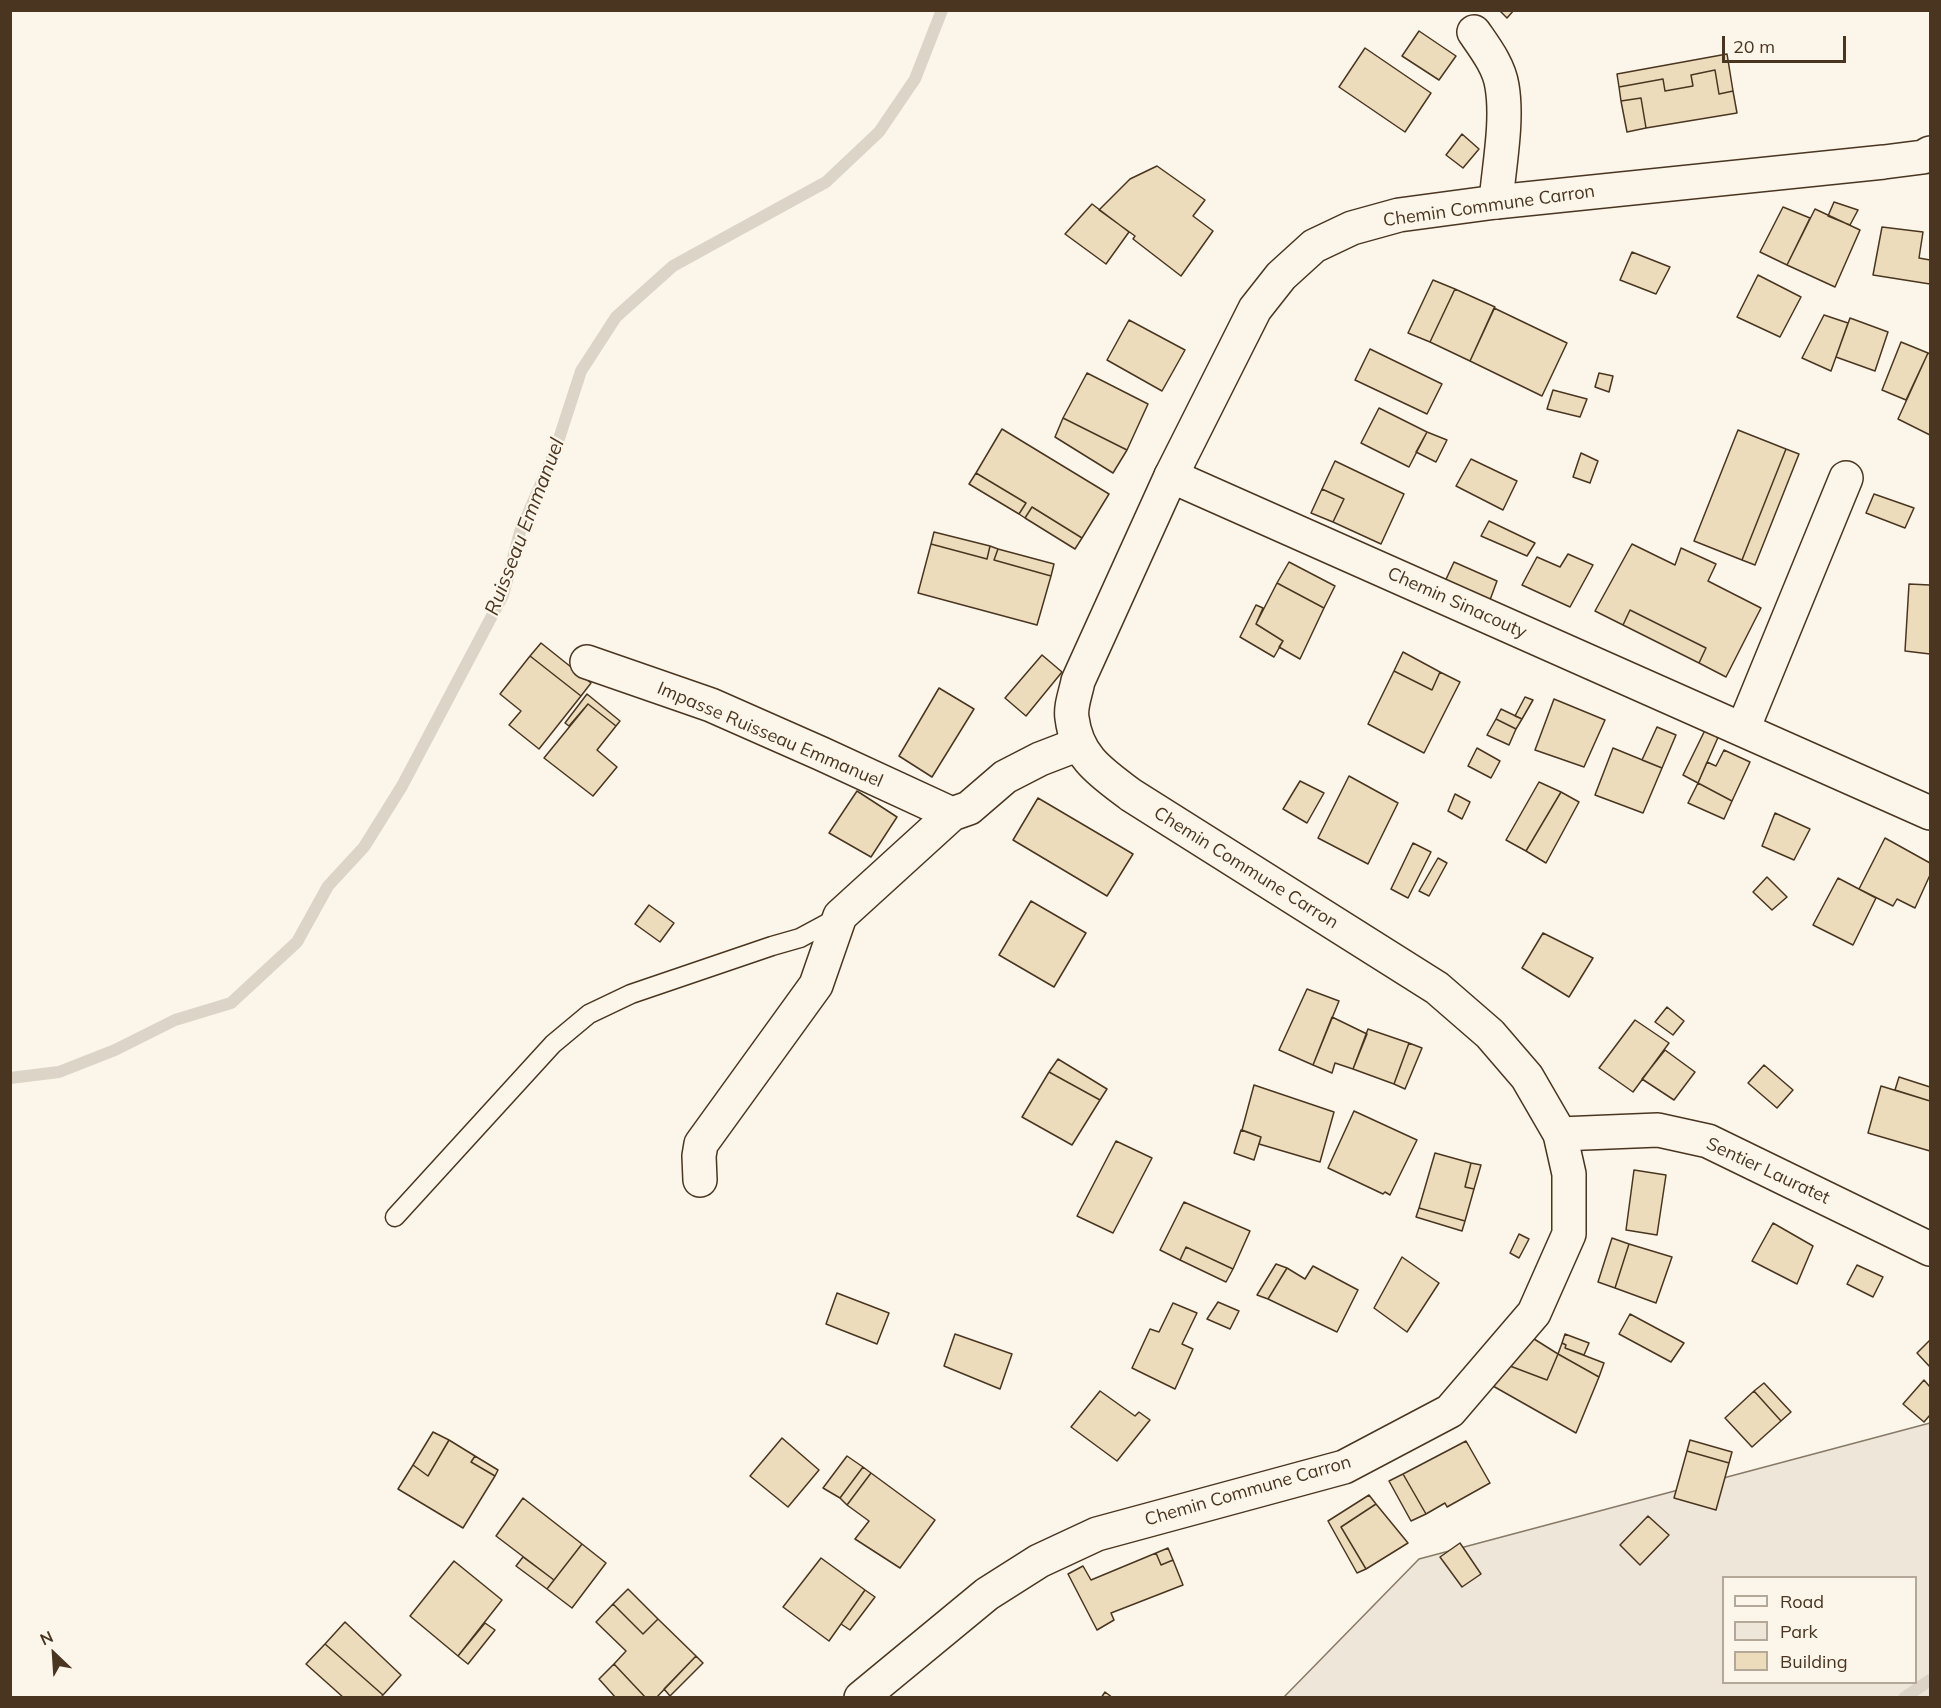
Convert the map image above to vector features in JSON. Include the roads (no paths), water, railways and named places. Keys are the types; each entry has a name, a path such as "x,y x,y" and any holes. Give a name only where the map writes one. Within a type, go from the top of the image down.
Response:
{"street":[{"path":"1474,32 1490,55 1502,84 1503,115 1496,202"},
{"name":"Chemin Commune Carron","path":"861,1698 987,1594 1039,1561 1097,1534 1344,1467 1450,1412 1534,1313 1569,1234 1569,1174 1560,1134 1527,1077 1490,1034 1437,988 1131,795 1096,769 1079,744 1071,716 1078,681 1171,476 1255,309 1281,276 1314,246 1352,228 1399,215 1496,202 1884,162 1923,157 1930,153"},
{"name":"Chemin Sinacouty","path":"1171,476 1930,813"},
{"path":"1743,729 1846,478"},
{"name":"Impasse Ruisseau Emmanuel","path":"586,662 711,705 952,814"},
{"path":"700,1180 701,1144 816,985 840,916 952,814 969,808 1005,777 1040,759 1079,744"},
{"name":"Sentier Lauratet","path":"1560,1134 1658,1130 1708,1141 1930,1250"}],"lane":[{"path":"395,1217 553,1044 589,1014 631,994 800,938 840,916"}],"waterway":[{"name":"Ruisseau Emmanuel","path":"10,1078 59,1072 115,1050 175,1020 231,1003 297,942 328,886 364,847 402,786 503,595 520,532 554,454 581,371 616,317 673,266 826,182 879,132 915,79 942,10"},
{"path":"1904,1698 1930,1680"}]}
